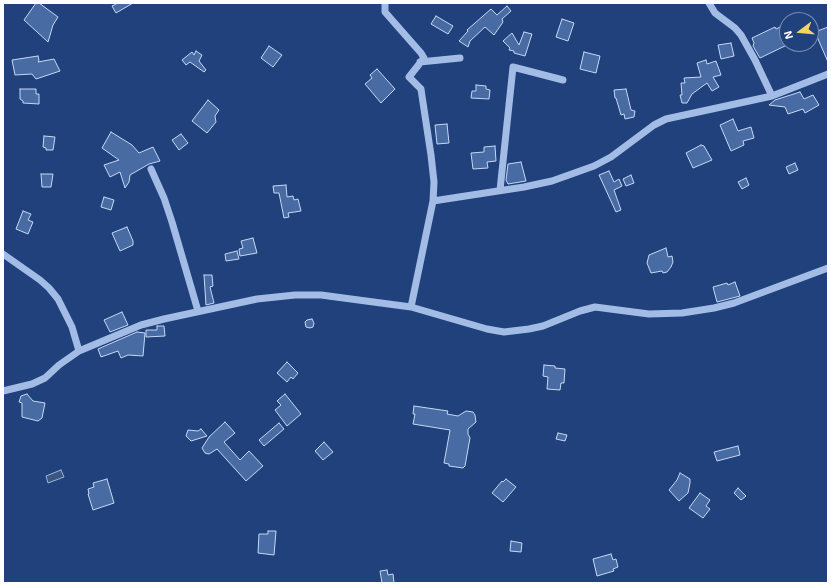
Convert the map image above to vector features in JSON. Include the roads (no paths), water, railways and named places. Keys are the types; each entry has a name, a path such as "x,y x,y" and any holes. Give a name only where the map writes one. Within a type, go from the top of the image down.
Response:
{"street":[{"path":"385,3 385,12 424,58 409,77 420,89 432,155 434,182 433,201 410,307"},
{"path":"709,3 715,13 735,28 741,35 772,96"},
{"path":"420,62 460,58"},
{"path":"500,190 513,67 563,80"},
{"path":"433,201 524,187 552,181 594,166 611,157 654,125 666,119 772,96 828,74"},
{"path":"151,169 164,198 172,222 198,311"},
{"path":"3,254 40,280 58,299 72,327 79,351"},
{"path":"3,391 32,384 45,378 59,365 79,351 141,325 257,299 295,295 321,295 410,307 487,329 504,332 543,326 580,311 595,307 649,314 682,313 714,308 734,303 828,268"}],"water":[{"path":"61,470 64,477 48,483 46,476"}]}
